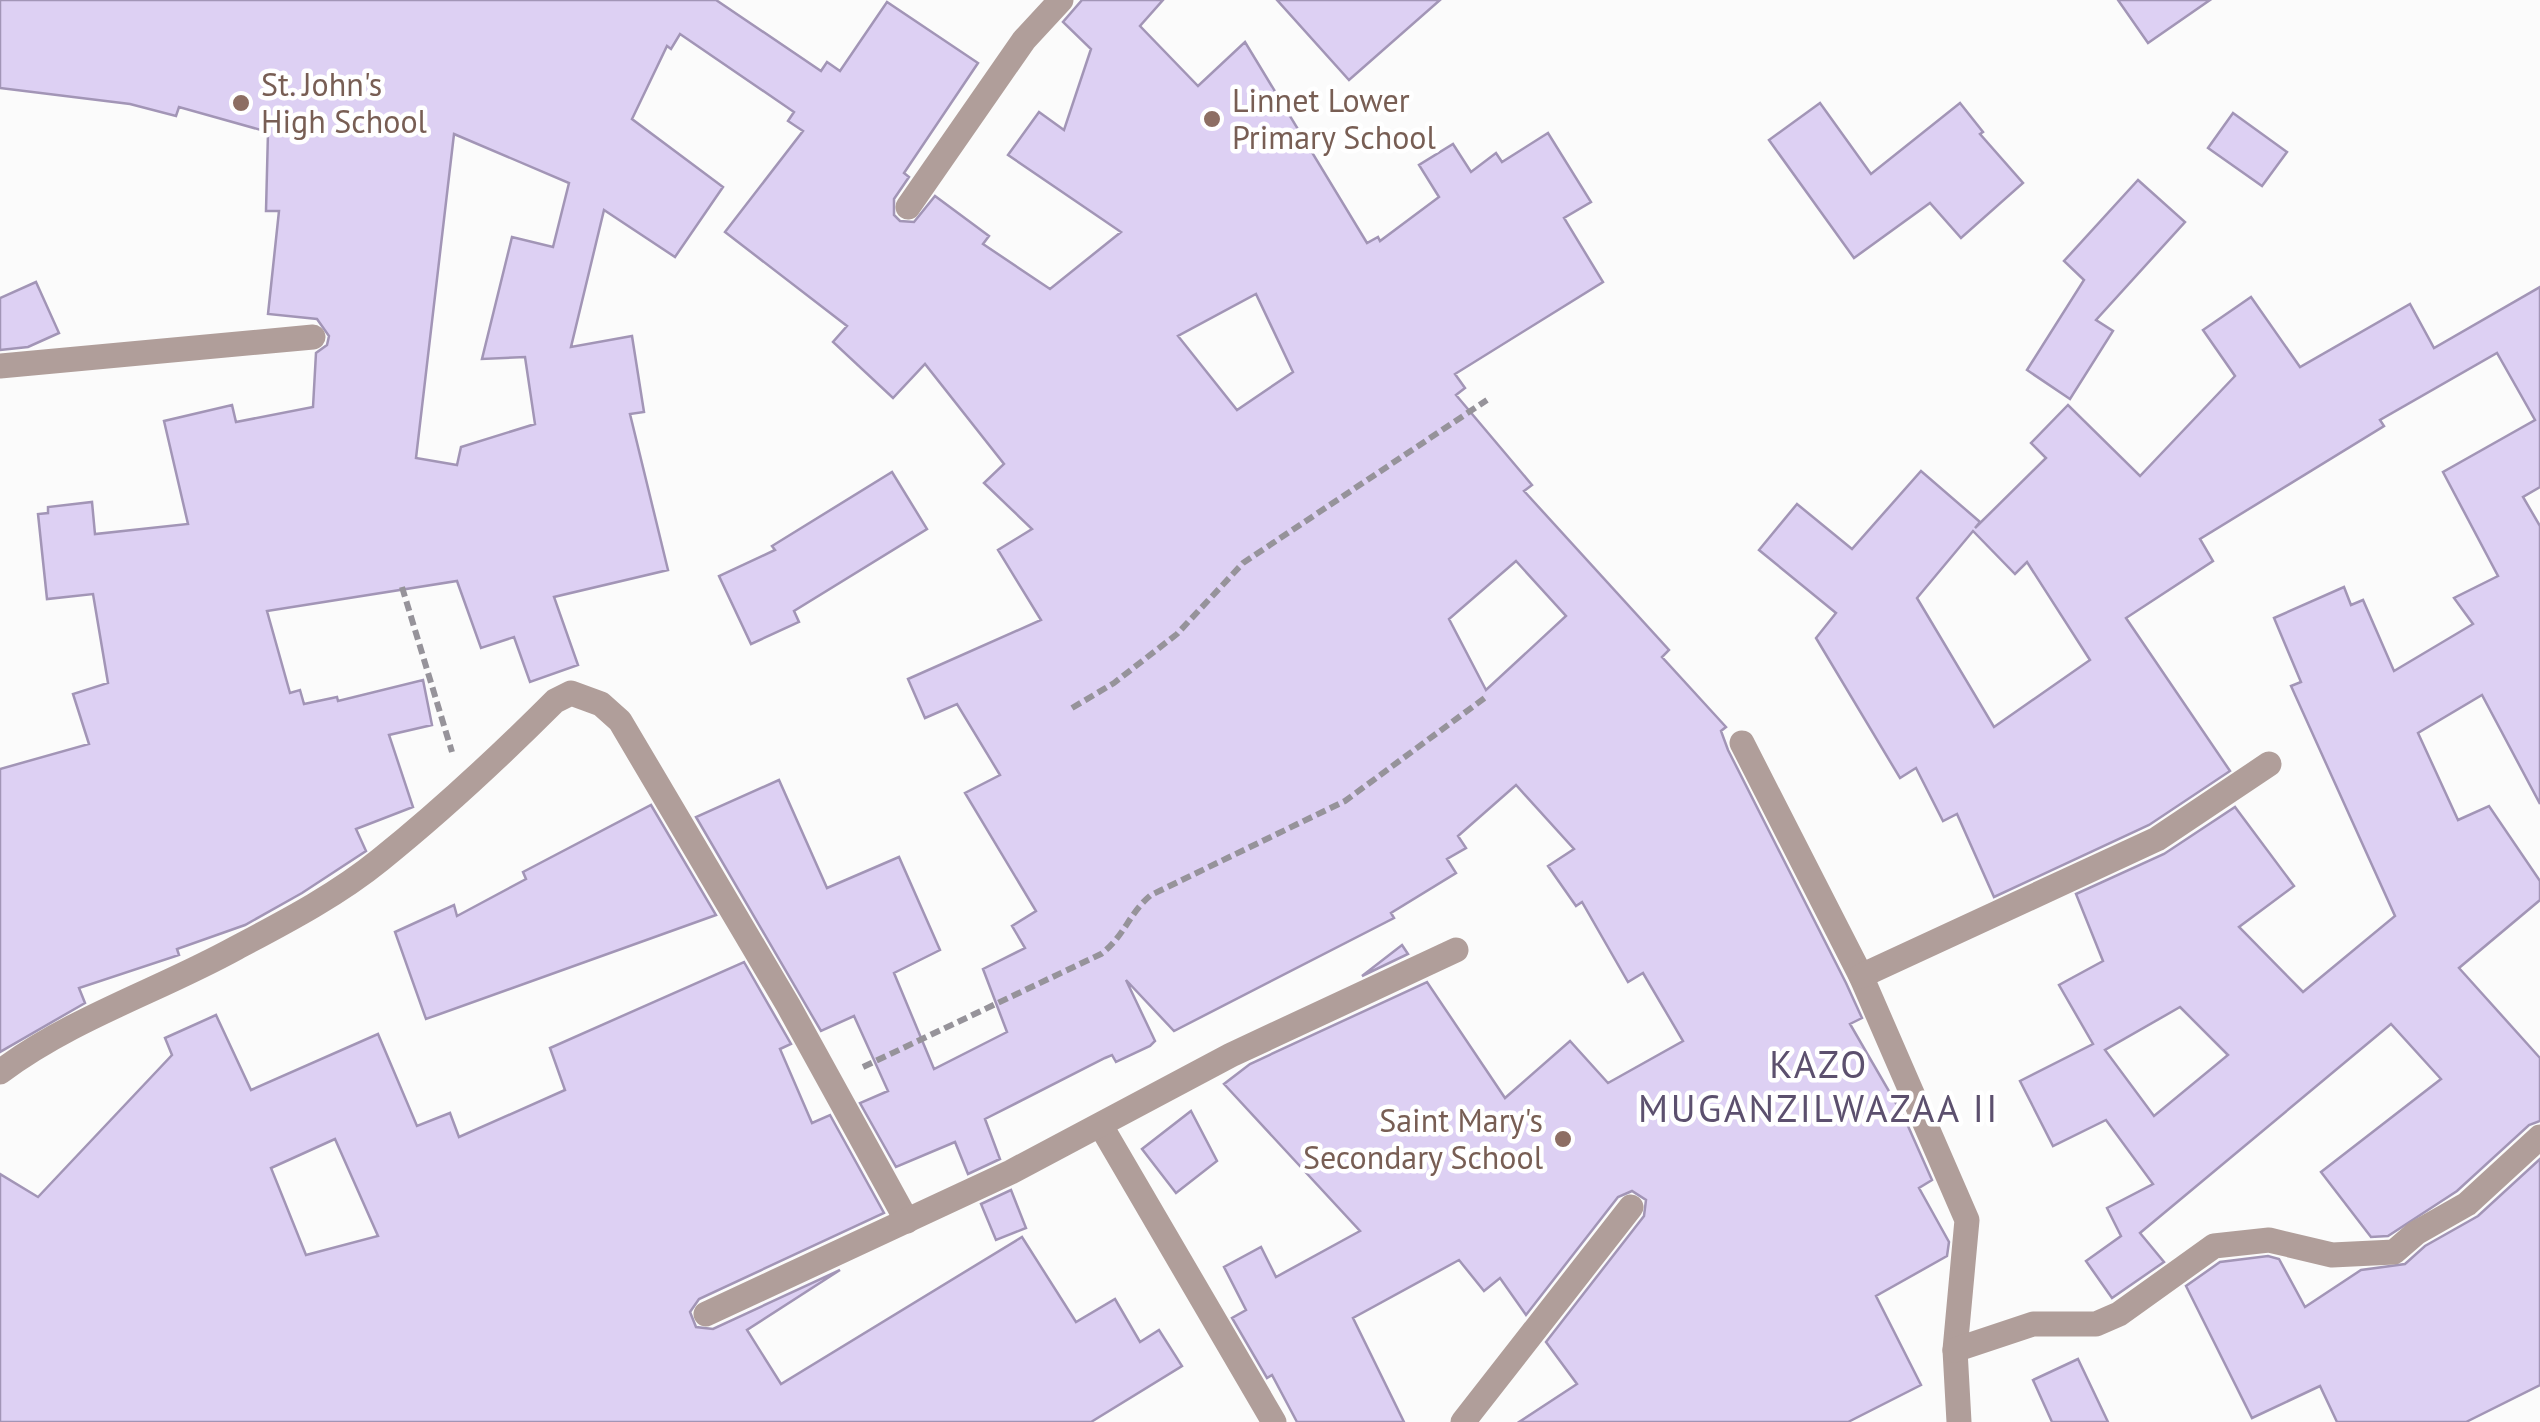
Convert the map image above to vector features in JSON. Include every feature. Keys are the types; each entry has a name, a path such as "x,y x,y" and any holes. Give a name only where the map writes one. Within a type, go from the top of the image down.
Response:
{"street":[{"path":"908,207 1024,40 1060,0"},
{"path":"0,366 313,338"},
{"path":"0,1072 95,1013 165,986 295,916 378,862 562,696 586,696 602,704 620,722 672,804 908,1221"},
{"path":"1742,743 1862,976 1967,1220 1955,1350 1959,1422"},
{"path":"1862,976 2157,839 2269,764"},
{"path":"706,1314 908,1221 1101,1126 1231,1055 1456,950"},
{"path":"1101,1126 1274,1422"},
{"path":"1955,1350 2033,1324 2096,1324 2214,1246 2269,1240 2332,1255 2394,1252 2416,1233 2467,1204 2540,1137"},
{"path":"1463,1422 1585,1272 1632,1207"}],"path":[{"path":"1072,708 1114,684 1177,634 1243,563 1487,400"},
{"path":"402,586 462,786"},
{"path":"828,1083 1101,954 1122,938 1134,910 1151,896 1346,801 1486,697"}],"building":[{"path":"0,0 716,0 821,71 827,62 840,71 887,2 978,63 904,173 909,177 894,199 894,215 900,221 914,222 935,196 989,236 983,244 1050,289 1121,232 1008,155 1039,112 1064,130 1091,49 1063,22 1082,0 1163,0 1140,26 1198,86 1245,42 1367,243 1378,237 1380,241 1439,197 1419,165 1453,144 1471,172 1496,153 1502,162 1548,133 1591,202 1564,218 1603,282 1455,374 1465,388 1456,395 1532,485 1524,491 1669,650 1662,657 1726,727 1721,731 1728,750 1862,1018 1850,1024 1904,1117 1932,1180 1919,1188 1949,1242 1947,1256 1876,1296 1921,1385 1848,1422 1519,1422 1577,1384 1546,1342 1644,1216 1646,1200 1632,1191 1618,1197 1526,1315 1500,1278 1484,1291 1459,1260 1353,1318 1404,1422 1297,1422 1272,1375 1267,1378 1232,1318 1246,1310 1224,1267 1261,1247 1276,1277 1360,1231 1224,1084 1250,1064 1427,982 1505,1098 1570,1041 1608,1083 1683,1041 1643,973 1628,982 1582,902 1576,906 1548,866 1574,849 1516,785 1458,836 1466,848 1447,859 1456,873 1391,913 1394,918 1174,1031 1126,980 1155,1041 1150,1046 1116,1062 1112,1055 1105,1058 985,1119 1000,1159 968,1174 955,1142 896,1167 860,1103 888,1091 854,1016 821,1031 696,817 779,780 827,888 899,857 940,950 894,973 934,1069 1007,1032 983,969 1025,948 1012,926 1036,911 965,793 1000,775 957,704 925,718 908,679 1041,620 998,550 1032,529 984,483 1004,464 925,364 893,398 833,342 847,326 725,232 803,131 788,121 794,112 680,34 671,49 667,46 632,119 723,187 675,257 604,210 571,347 632,336 644,412 630,414 668,570 554,597 578,665 530,682 514,637 481,648 457,581 267,611 290,693 300,690 304,704 337,697 338,701 423,680 432,725 389,735 413,807 356,829 366,851 302,893 245,925 177,949 179,955 79,988 85,1003 0,1052 0,769 89,744 73,694 108,683 93,594 47,599 38,514 48,513 48,507 92,502 95,534 188,524 164,421 232,405 236,422 313,407 316,353 327,345 329,336 317,319 268,314 279,211 266,211 268,132 179,107 176,116 130,104 0,88","holes":["454,134 569,183 553,247 512,237 482,359 525,357 535,424 461,447 457,465 416,458","1256,294 1293,372 1237,410 1178,336","1516,561 1566,616 1486,690 1449,619"]},
{"path":"1277,0 1440,0 1349,80"},
{"path":"2118,0 2210,0 2148,43"},
{"path":"1820,103 1871,174 1960,103 1983,132 1980,134 2023,183 1961,238 1930,203 1854,258 1769,140"},
{"path":"2233,113 2287,152 2262,186 2208,148"},
{"path":"2138,180 2185,222 2096,320 2113,331 2070,399 2027,370 2084,280 2064,261"},
{"path":"36,282 59,333 28,347 0,350 0,298"},
{"path":"2540,287 2540,487 2523,497 2540,526 2540,804 2482,695 2418,733 2458,820 2489,806 2540,881 2540,900 2459,968 2540,1058 2540,1121 2529,1125 2457,1191 2388,1236 2371,1237 2321,1172 2441,1079 2391,1024 2140,1233 2164,1262 2112,1298 2086,1261 2121,1236 2107,1208 2153,1184 2106,1120 2053,1146 2020,1081 2093,1044 2059,985 2103,961 2076,894 2164,854 2235,807 2294,886 2239,927 2303,992 2395,916 2291,686 2301,682 2274,618 2344,587 2351,605 2363,600 2394,671 2473,624 2454,598 2498,576 2443,472 2535,420 2497,353 2380,420 2384,426 2200,539 2213,561 2126,618 2230,771 2149,825 1994,897 1957,814 1943,821 1916,768 1900,778 1816,638 1836,613 1759,550 1797,504 1852,549 1921,471 1980,522 1975,528 2046,458 2031,443 2068,405 2140,476 2235,376 2203,330 2251,297 2300,367 2410,304 2434,348","holes":["1973,531 2015,574 2027,562 2090,660 1994,727 1917,598","2180,1007 2228,1055 2154,1116 2105,1050"]},
{"path":"892,472 927,529 794,611 799,622 751,644 719,576 775,550 772,546"},
{"path":"651,805 716,915 426,1019 395,932 454,905 457,916 526,879 523,872"},
{"path":"1402,945 1408,954 1362,976"},
{"path":"744,962 791,1044 780,1049 812,1123 830,1115 884,1213 699,1299 690,1312 696,1327 713,1329 840,1270 747,1330 781,1384 1022,1237 1076,1322 1115,1299 1140,1342 1159,1330 1182,1366 1091,1422 0,1422 0,1174 38,1197 172,1055 165,1038 216,1015 251,1090 378,1034 417,1126 450,1113 459,1137 565,1090 550,1048","holes":["335,1139 378,1236 306,1255 271,1168"]},
{"path":"1191,1111 1217,1161 1176,1193 1142,1149"},
{"path":"2540,1159 2540,1385 2466,1422 2337,1422 2320,1386 2252,1418 2186,1286 2220,1262 2268,1256 2279,1259 2305,1307 2361,1270 2405,1264 2425,1246 2478,1216"},
{"path":"1011,1190 1026,1228 996,1240 981,1204"},
{"path":"2078,1359 2108,1422 2052,1422 2033,1380"}],"place":[{"name":"St. John's High School","path":"241,103"},
{"name":"Linnet Lower Primary School","path":"1212,119"},
{"name":"Saint Mary's Secondary School","path":"1563,1139"}],"district":[{"name":"KAZO MUGANZILWAZAA II","path":"1819,1087"}]}
